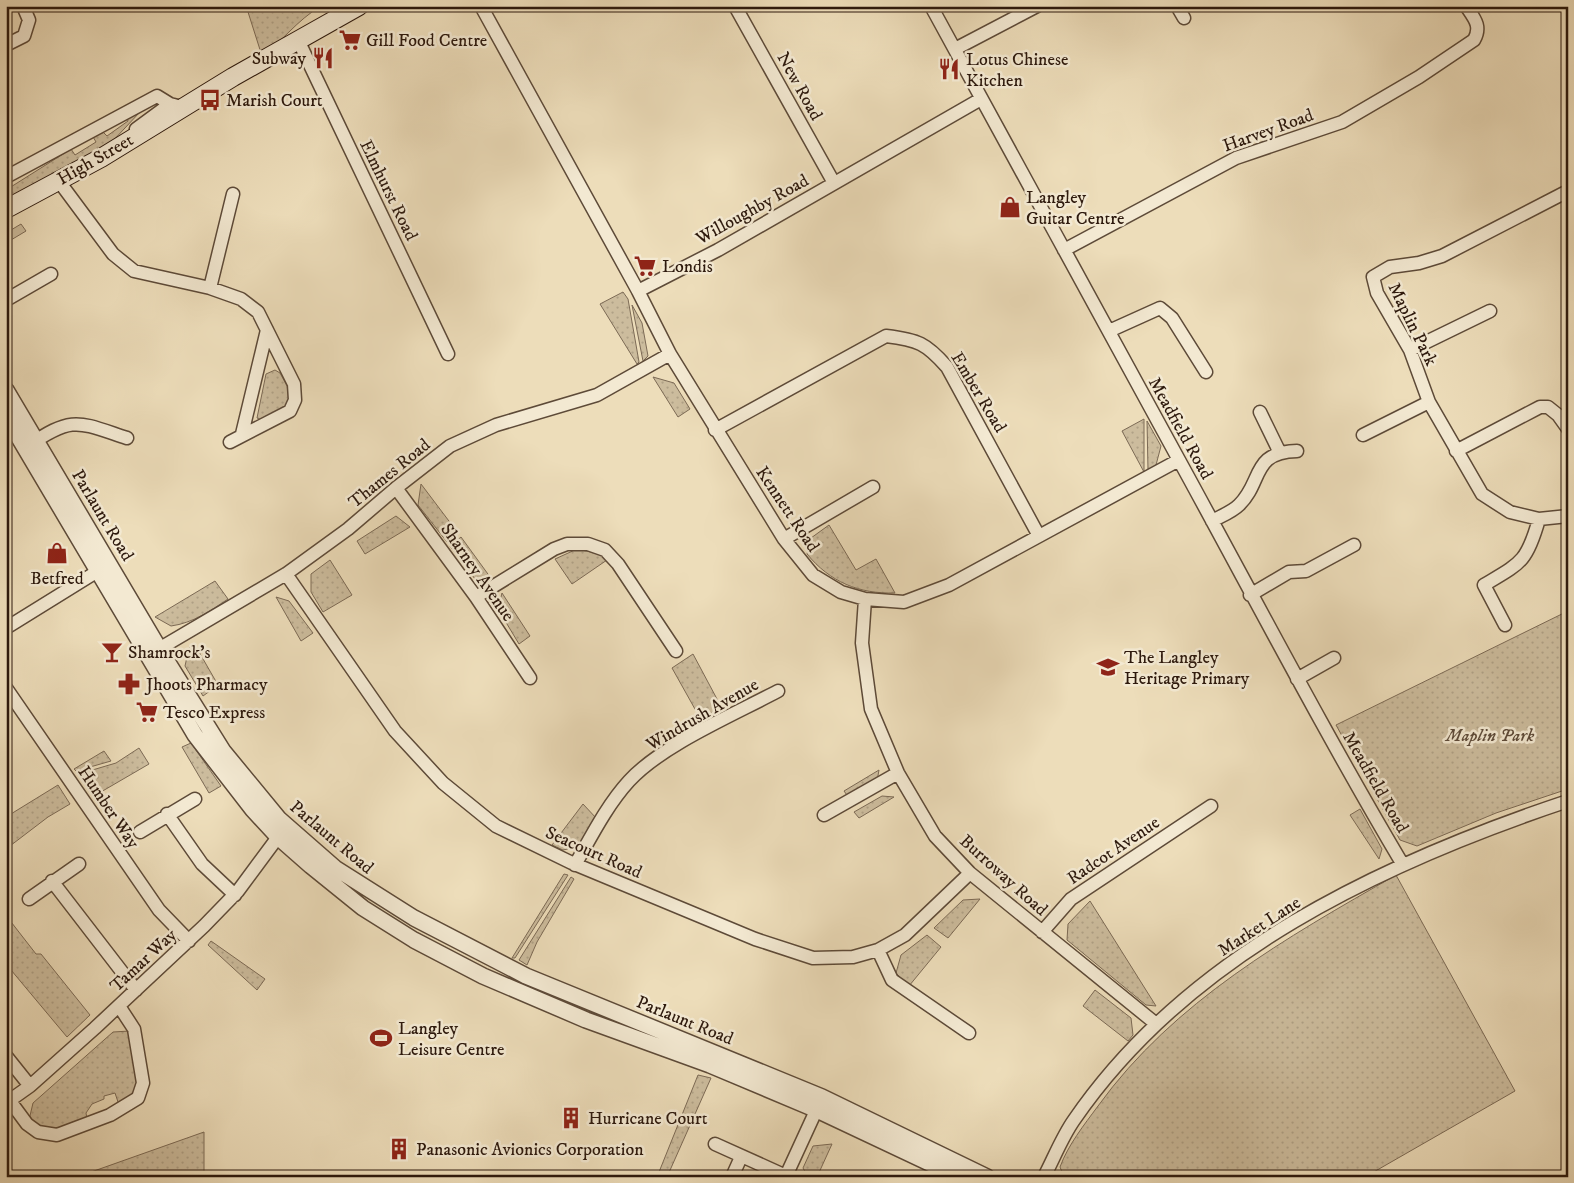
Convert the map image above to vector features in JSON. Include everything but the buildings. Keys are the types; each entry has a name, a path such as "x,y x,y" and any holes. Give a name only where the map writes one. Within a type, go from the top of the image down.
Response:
{"main road":[{"name":"High Street","path":"6,209 132,138 176,105 298,42 359,6"}],"street":[{"path":"6,45 24,36 29,20 23,6"},
{"path":"481,6 638,291"},
{"name":"New Road","path":"735,6 834,183"},
{"name":"Meadfield Road","path":"931,6 1180,460 1250,595 1403,865"},
{"path":"954,50 1037,6"},
{"path":"1177,6 1184,18"},
{"name":"Harvey Road","path":"1064,250 1236,158 1342,122 1419,77 1474,40 1477,34 1477,23 1466,6"},
{"name":"Elmhurst Road","path":"298,42 448,354"},
{"name":"High Street","path":"6,177 157,96 176,105"},
{"name":"Willoughby Road","path":"638,291 718,250 981,99"},
{"path":"58,180 113,254 134,271 210,288 241,299 258,312 294,384 294,400 290,411 268,424 242,434 230,442"},
{"name":"Maplin Park","path":"1568,190 1442,256 1419,263 1390,267 1373,277 1377,292 1410,350 1429,402 1482,494 1510,512 1538,519 1568,516"},
{"path":"210,288 233,194"},
{"path":"6,300 51,274"},
{"name":"Kennett Road","path":"638,291 670,354 715,430 784,539 813,575 841,592 864,599 904,602 949,585 1180,460"},
{"path":"1109,332 1160,308 1172,318 1206,372"},
{"path":"1410,350 1490,311"},
{"path":"242,434 268,330"},
{"name":"Ember Road","path":"715,430 886,336 914,340 934,352 948,367 1040,536"},
{"name":"Thames Road","path":"154,653 286,574 348,529 396,488 450,446 496,425 597,395 670,354"},
{"name":"Parlaunt Road","path":"6,390 30,444 154,653 283,833 372,893 414,918 508,967 987,1177"},
{"path":"1363,435 1429,402"},
{"path":"1456,451 1540,407 1548,407 1558,415 1568,429"},
{"path":"1260,412 1279,451"},
{"name":"Parlaunt Road","path":"6,416 30,444"},
{"path":"30,444 64,424 82,423 127,438"},
{"path":"1212,521 1239,506 1259,468 1279,451 1297,451"},
{"path":"784,539 874,487"},
{"name":"Sharney Avenue","path":"396,488 476,596 530,678"},
{"path":"1505,625 1484,585 1520,564 1532,543 1538,519"},
{"path":"476,596 554,549 567,544 588,544 605,550 618,564 676,651"},
{"path":"1250,595 1289,572 1306,571 1354,545"},
{"path":"6,628 104,567"},
{"name":"Seacourt Road","path":"286,574 395,731 443,783 496,826 575,864 755,939 813,958 853,957 878,950 906,935 970,874"},
{"name":"Burroway Road","path":"864,599 862,643 871,709 898,773 935,836 970,874 1156,1023"},
{"path":"1297,679 1334,658"},
{"name":"Humber Way","path":"6,688 158,910 189,941"},
{"name":"Windrush Avenue","path":"575,864 600,822 628,782 662,754 778,691"},
{"path":"824,815 898,773"},
{"path":"140,832 167,814 195,799"},
{"name":"Market Lane","path":"1044,1177 1073,1121 1112,1071 1156,1023 1238,958 1330,902 1403,865 1494,825 1568,801"},
{"name":"Radcot Avenue","path":"1042,932 1071,899 1211,806"},
{"path":"167,814 202,864 235,895"},
{"name":"Tamar Way","path":"8,1102 30,1086 189,941 235,895 283,833"},
{"path":"29,899 52,881 79,864"},
{"path":"52,881 136,990"},
{"path":"878,950 892,980 969,1033"},
{"path":"8,1102 27,1124 38,1132 57,1135 110,1115 138,1098 143,1082 134,1030 119,1006"},
{"path":"6,1056 30,1086"},
{"path":"714,1144 787,1176 820,1104"},
{"name":"Parlaunt Road","path":"820,1104 959,1177"},
{"path":"732,1177 741,1157"}],"green space":[{"path":"255,6 321,6 304,18 262,56 248,12"},
{"path":"140,112 109,145 6,199 6,190 71,149 75,155 96,142 92,135 101,130 107,136 128,121 126,115"},
{"path":"21,224 26,231 6,243 6,233"},
{"path":"623,292 628,299 639,362 637,364 600,304"},
{"path":"632,305 642,323 648,356 643,361"},
{"path":"275,370 280,373 293,397 290,405 264,421 257,418 266,374"},
{"path":"653,377 674,383 690,409 678,417"},
{"path":"1144,419 1144,472 1122,431"},
{"path":"1147,421 1161,446 1156,465 1148,470"},
{"path":"421,484 458,533 447,542 418,505"},
{"path":"396,516 410,527 365,554 357,541"},
{"path":"829,525 856,570 876,559 895,593 869,591 846,584 835,579 816,564 807,554 811,538"},
{"path":"461,537 493,581 475,579 450,546"},
{"path":"577,549 600,554 607,560 572,584 555,559"},
{"path":"330,560 352,595 323,612 311,592 311,574"},
{"path":"215,581 228,599 208,612 187,622 171,626 155,617"},
{"path":"502,593 530,636 519,644 498,609"},
{"path":"276,597 289,601 313,633 301,641"},
{"name":"Maplin Park","path":"1568,611 1568,789 1496,813 1417,846 1400,840 1336,725"},
{"path":"195,645 218,685 203,696 185,666 189,648"},
{"path":"693,654 725,714 705,727 672,668"},
{"path":"191,743 221,786 209,793 182,747"},
{"path":"139,748 149,764 94,796 79,774 116,763"},
{"path":"104,751 111,761 76,771 74,769"},
{"path":"879,770 877,781 849,798 844,791"},
{"path":"58,785 70,804 48,817 6,849 6,817"},
{"path":"882,796 894,797 859,818 854,812"},
{"path":"583,804 597,819 581,846 563,850 552,845"},
{"path":"1360,809 1382,849 1379,859 1350,815"},
{"path":"564,874 568,875 515,958 512,958"},
{"path":"1396,875 1515,1091 1365,1177 1064,1177 1060,1167 1077,1135 1128,1069 1161,1034 1197,1003 1273,948"},
{"path":"571,877 574,879 537,942 527,965 519,960"},
{"path":"980,899 948,938 934,928 963,900"},
{"path":"1090,901 1156,1006 1146,1005 1067,940 1068,924"},
{"path":"6,909 8,918 36,954 41,954 90,1015 67,1037 6,964"},
{"path":"927,935 941,947 909,986 896,973 901,955"},
{"path":"211,941 265,979 257,990 208,945"},
{"path":"1095,990 1131,1018 1133,1035 1128,1041 1083,1006"},
{"path":"130,1031 141,1074 132,1098 119,1105 115,1093 104,1096 104,1099 92,1104 86,1113 87,1119 47,1131 29,1120 33,1103 113,1032"},
{"path":"698,1075 711,1078 667,1177 657,1177"},
{"path":"204,1132 204,1177 77,1177"},
{"path":"832,1144 817,1177 808,1177 803,1168 813,1146"}],"place":[{"name":"Gill Food Centre","path":"350,40"},
{"name":"Subway","path":"323,58"},
{"name":"Lotus Chinese Kitchen","path":"949,69"},
{"name":"Marish Court","path":"210,100"},
{"name":"Langley Guitar Centre","path":"1010,207"},
{"name":"Londis","path":"645,266"},
{"name":"Betfred","path":"57,553"},
{"name":"Shamrock's","path":"112,652"},
{"name":"The Langley Heritage Primary","path":"1108,667"},
{"name":"Jhoots Pharmacy","path":"129,684"},
{"name":"Tesco Express","path":"147,712"},
{"name":"Langley Leisure Centre","path":"381,1038"},
{"name":"Hurricane Court","path":"571,1118"},
{"name":"Panasonic Avionics Corporation","path":"399,1149"}]}
